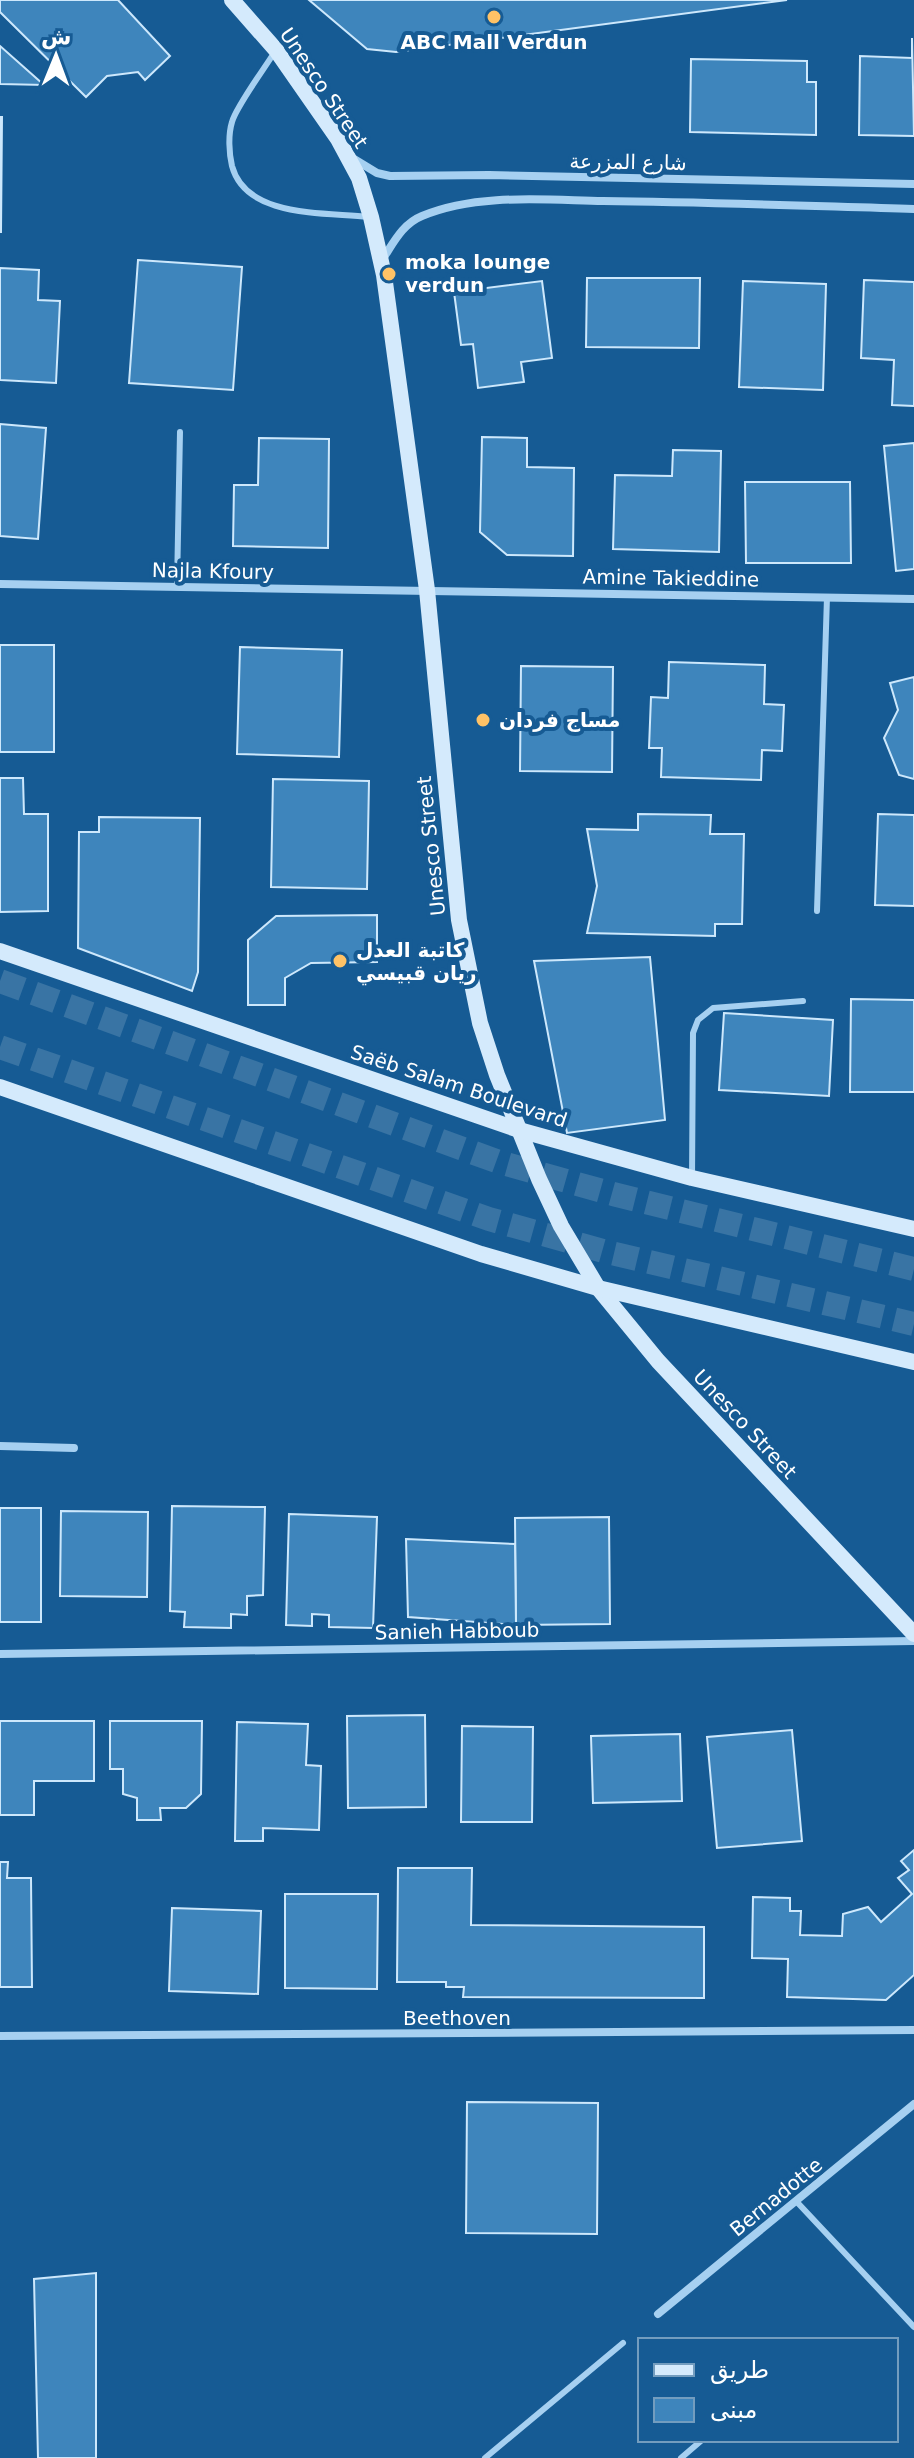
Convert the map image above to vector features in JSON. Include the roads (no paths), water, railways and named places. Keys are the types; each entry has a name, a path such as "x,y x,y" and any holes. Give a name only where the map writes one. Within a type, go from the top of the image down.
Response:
{"main road":[{"name":"Unesco Street","path":"232,0 276,50 347,154 359,178 371,217 381,262 427,590 459,920 480,1023 519,1130 561,1226 598,1288 658,1361 914,1634"},
{"name":"Saëb Salam Boulevard","path":"0,951 519,1130 692,1178 914,1229"},
{"path":"0,1087 481,1254 598,1288 914,1362"}],"street":[{"name":"شارع المزرعة","path":"347,154 369,170 390,176 914,184"},
{"name":"شارع المزرعة","path":"381,262 402,230 418,217 437,210 480,203 647,201 914,209"},
{"name":"Najla Kfoury","path":"0,584 427,590"},
{"name":"Amine Takieddine","path":"427,590 914,599"},
{"path":"0,1446 74,1448"},
{"name":"Sanieh Habboub","path":"0,1654 914,1641"},
{"name":"Beethoven","path":"0,2036 914,2030"},
{"name":"Bernadotte","path":"658,2314 914,2104"}],"lane":[{"path":"276,50 232,122 229,154 236,180 255,198 275,207 371,217"},
{"path":"177,586 180,432"},
{"path":"817,911 827,597"},
{"path":"692,1178 693,1033 698,1020 713,1008 803,1001"},
{"path":"796,2201 914,2327"},
{"path":"485,2458 623,2343"},
{"path":"681,2458 700,2442"}],"tunnel":[{"path":"0,981 499,1162 613,1194 914,1269"},
{"path":"0,1047 489,1219 607,1252 914,1324"}],"place":[{"name":"ABC Mall Verdun","path":"494,17"},
{"name":"moka lounge verdun","path":"389,274"},
{"name":"مساج فردان","path":"483,720"},
{"name":"كاتبة العدل ريان قبيسي","path":"340,961"}]}
